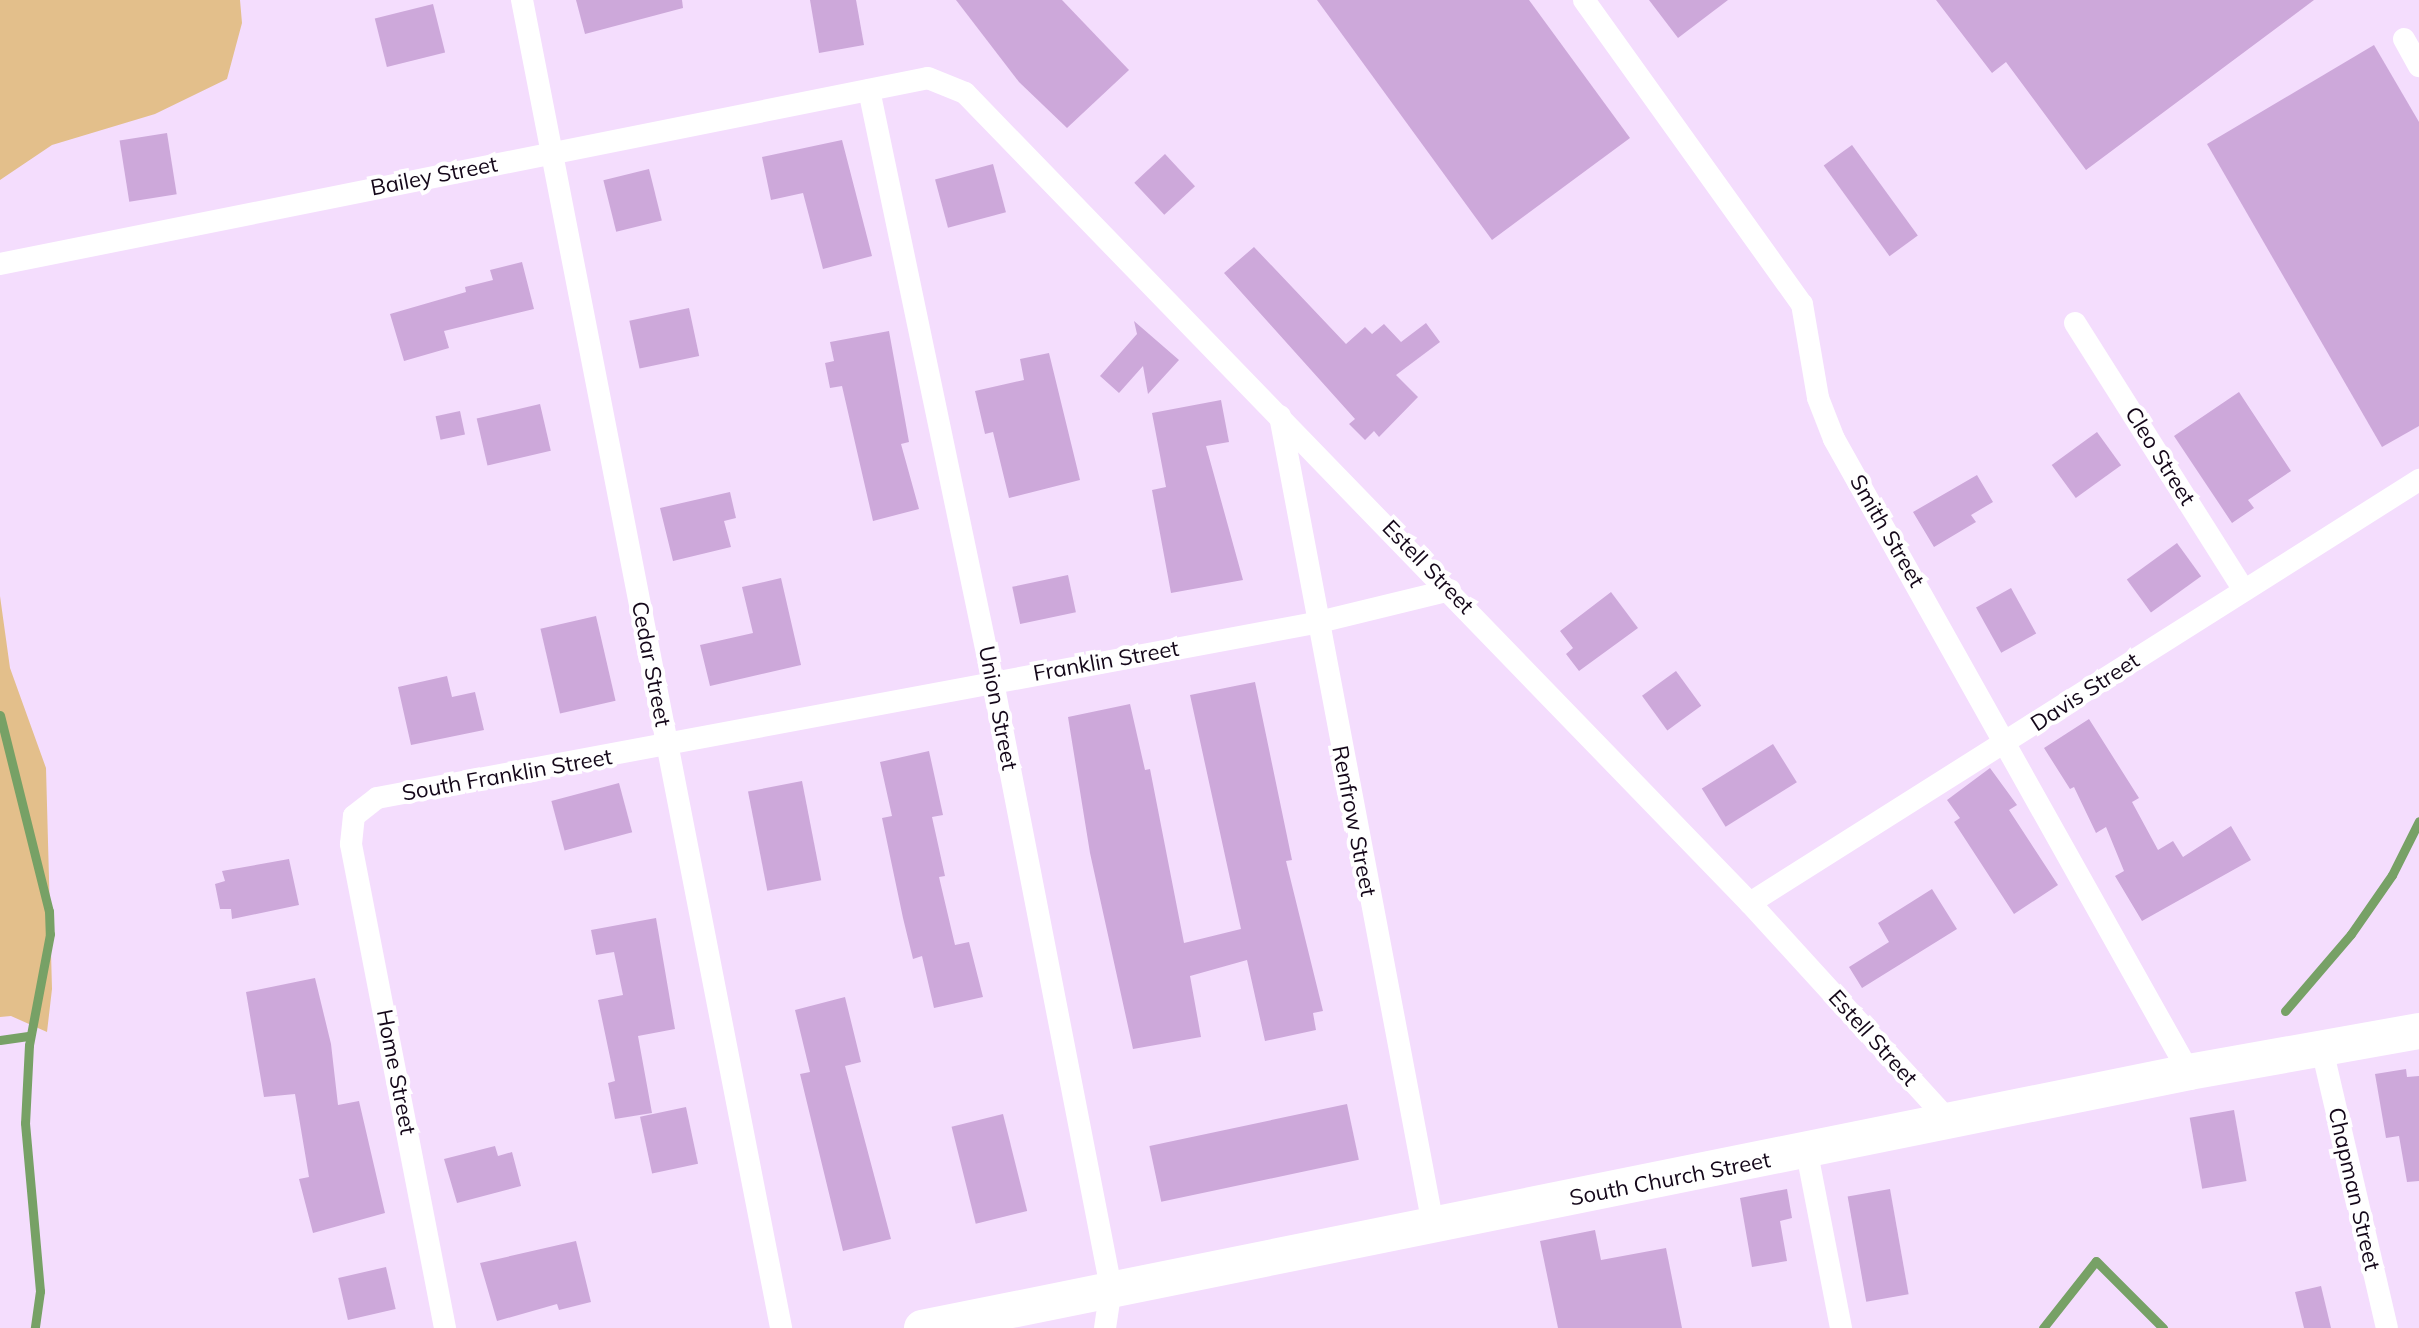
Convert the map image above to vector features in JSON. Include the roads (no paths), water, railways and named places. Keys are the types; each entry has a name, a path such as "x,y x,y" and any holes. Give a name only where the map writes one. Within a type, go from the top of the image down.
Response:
{"main road":[{"name":"South Church Street","path":"922,1328 1111,1288 1807,1153 2189,1072 2419,1031"}],"street":[{"name":"Cedar Street","path":"522,0 781,1328"},
{"name":"Smith Street","path":"1584,0 1802,304 1818,398 1834,439 2008,742 2189,1072"},
{"path":"2404,39 2419,66"},
{"name":"Estell Street","path":"869,90 928,78 965,93 1750,903 1951,1123"},
{"name":"Bailey Street","path":"0,264 869,90"},
{"name":"Union Street","path":"869,90 993,682 1111,1288 1105,1328"},
{"name":"Cleo Street","path":"2075,323 2244,590"},
{"name":"Renfrow Street","path":"1280,416 1315,623 1433,1225"},
{"name":"Davis Street","path":"1750,903 2419,480"},
{"name":"Franklin Street","path":"667,747 993,682 1315,623 1450,590"},
{"name":"South Franklin Street","path":"354,816 377,798 667,747"},
{"name":"Home Street","path":"354,816 351,844 445,1328"},
{"name":"Chapman Street","path":"2322,1049 2387,1328"},
{"path":"1807,1153 1841,1328"}],"waterway":[{"path":"0,715 49,911 50,934 29,1045 25,1123 40,1291 35,1328"},
{"path":"2285,1011 2351,934 2392,875 2419,821"},
{"path":"0,1040 30,1036"},
{"path":"2043,1328 2096,1261 2163,1328"}]}
